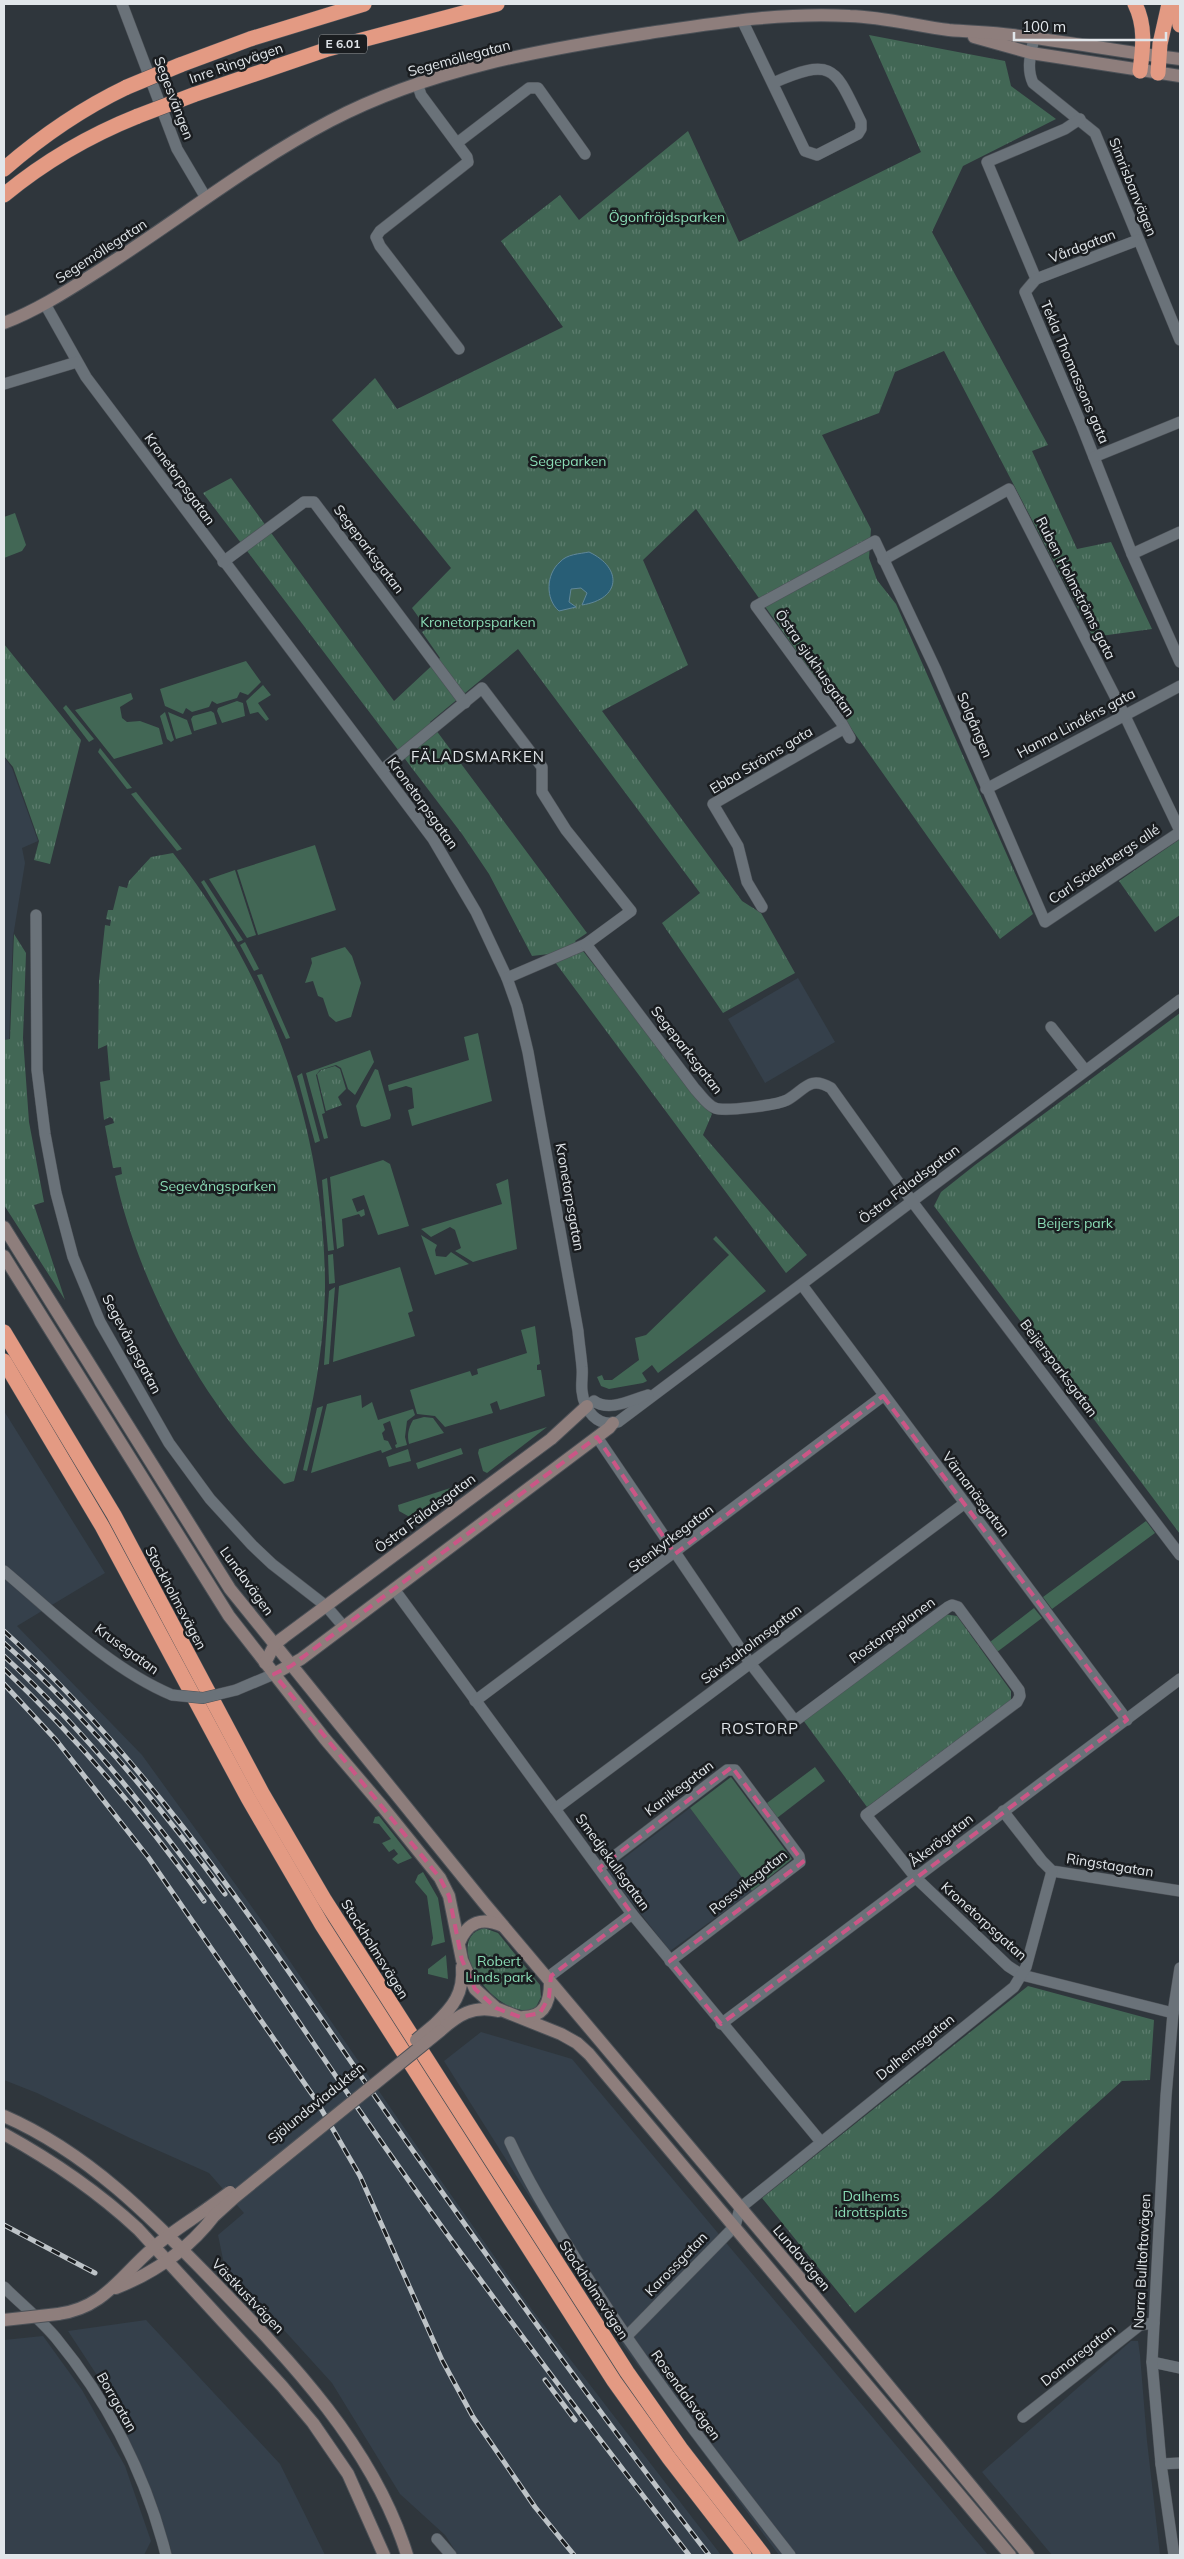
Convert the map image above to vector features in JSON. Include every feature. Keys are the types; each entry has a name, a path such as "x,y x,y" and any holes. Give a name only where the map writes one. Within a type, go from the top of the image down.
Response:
{"highway":[{"name":"Inre Ringvägen","path":"4,168 54,128 97,102 127,87 250,38 364,4"},
{"name":"Inre Ringvägen","path":"4,195 45,163 74,144 193,94 328,49 497,4"},
{"path":"1135,4 1143,29 1140,71"},
{"path":"1158,73 1159,56 1169,4"},
{"path":"1176,4 1180,25"},
{"name":"Stockholmsvägen","path":"4,1332 114,1515 240,1752 324,1899 627,2372 682,2449 763,2555"},
{"path":"4,1361 102,1526 248,1798 322,1925 614,2381 669,2458 744,2555"}],"main road":[{"name":"Segemöllegatan","path":"4,323 45,304 116,260 206,198 328,122 417,83 452,72 584,43 742,20 804,16 853,16 952,30 1034,38 1180,59"},
{"name":"Segemöllegatan","path":"952,30 1031,53 1180,76"},
{"name":"Lundavägen","path":"4,1227 230,1589 503,1926 1028,2555"},
{"path":"4,1256 229,1616 440,1878 449,1896 462,1960 475,1990 490,2003 506,2013 561,2034 577,2043 588,2054 735,2226 1010,2555"},
{"name":"Östra Fäladsgatan","path":"265,1663 275,1644 551,1439 590,1404"},
{"name":"Östra Fäladsgatan","path":"274,1674 291,1666 344,1627 613,1423"},
{"path":"459,1943 464,1931 477,1922 493,1922 503,1926"},
{"name":"Sjölundaviadukten","path":"437,2027 459,1996 463,1974 462,1960"},
{"path":"520,2017 532,2017 546,2007 549,1980"},
{"name":"Sjölundaviadukten","path":"114,2289 134,2264 154,2247 168,2236 235,2197 437,2027 465,2011 484,2009 506,2013"},
{"name":"Västkustvägen","path":"4,2116 57,2144 114,2185 183,2250 283,2353 333,2417 374,2480 391,2512 407,2555"},
{"path":"4,2134 95,2191 138,2229 282,2386 313,2423 348,2474 384,2555"},
{"name":"Sjölundaviadukten","path":"114,2289 144,2277 183,2250 211,2212"},
{"path":"4,2320 58,2314 82,2309 114,2289"}],"street":[{"name":"Segesvängen","path":"122,4 177,149 206,198"},
{"path":"742,20 805,151 817,155 858,134 861,129 861,122 839,79 832,72 811,69 773,83"},
{"name":"Simrisbanvägen","path":"1034,38 1029,70 1033,83 1080,119 1094,133 1180,340"},
{"path":"417,83 421,95 467,156 468,162 380,231 376,237 380,246 459,349"},
{"path":"457,143 529,88 533,87 538,88 586,154"},
{"path":"1036,279 987,162 1065,129 1080,119"},
{"name":"Vårdgatan","path":"1036,279 1138,240"},
{"name":"Tekla Thomassons gata","path":"1036,279 1025,292 1132,554 1175,638 1180,662"},
{"name":"Kronetorpsgatan","path":"45,304 77,362 223,562 433,839 476,912 507,978 527,1046 582,1368 582,1391 590,1404"},
{"path":"4,384 77,362"},
{"path":"1094,457 1180,422"},
{"name":"Ruben Holmströms gata","path":"883,560 1009,489 1124,714 1180,831"},
{"name":"Segeparksgatan","path":"223,562 304,502 314,502 465,703"},
{"path":"1132,554 1180,532"},
{"name":"Solgången","path":"756,606 874,541 935,668 1045,922"},
{"name":"Östra sjukhusgatan","path":"756,606 841,722 847,734"},
{"name":"Hanna Lindéns gata","path":"986,788 1180,686"},
{"path":"382,770 482,688 542,767 542,792 566,830 631,911 586,944 507,978"},
{"name":"Ebba Ströms gata","path":"762,907 747,882 738,846 713,804 847,734"},
{"name":"Carl Söderbergs allé","path":"1045,922 1180,831"},
{"name":"Segevångsgatan","path":"36,915 37,1070 45,1134 56,1193 73,1257 97,1314 169,1443 210,1500 272,1564 326,1606 344,1627"},
{"name":"Segeparksgatan","path":"586,944 695,1089 711,1106 717,1109 752,1107 786,1101 811,1082 821,1082 831,1088 911,1200"},
{"name":"Östra Fäladsgatan","path":"613,1423 657,1393 802,1285 911,1200 1180,1000"},
{"path":"1051,1027 1085,1070"},
{"name":"Beijersparksgatan","path":"911,1200 1180,1556"},
{"name":"Värnanäsgatan","path":"802,1285 883,1396 1127,1720"},
{"name":"Östra Fäladsgatan","path":"611,1406 657,1393"},
{"name":"Stenkyrkegatan","path":"475,1701 675,1554 883,1396"},
{"path":"590,1404 600,1406 611,1406 613,1423 600,1422 594,1418 590,1404"},
{"path":"597,1437 750,1663"},
{"name":"Sävstaholmsgatan","path":"555,1809 965,1503"},
{"name":"Krusegatan","path":"4,1571 135,1677 172,1695 202,1698 236,1690 274,1674"},
{"name":"Smedjekullsgatan","path":"394,1589 632,1914 721,2024 821,2142"},
{"name":"Rostorpsplanen","path":"750,1663 795,1721 948,1607 952,1605 958,1607 1019,1690 1020,1696 1017,1702 866,1815"},
{"name":"Krusegatan","path":"251,1683 265,1663"},
{"name":"Åkerögatan","path":"721,2024 1180,1680"},
{"name":"Kanikegatan","path":"599,1868 727,1770 734,1770 767,1815"},
{"name":"Ringstagatan","path":"1003,1811 1042,1861 1052,1870 1180,1892"},
{"name":"Rossviksgatan","path":"670,1961 800,1862 798,1856 767,1815"},
{"name":"Kronetorpsgatan","path":"866,1815 916,1878 1008,1966 1022,1975 1173,2013"},
{"name":"Dalhemsgatan","path":"740,2208 1014,1987 1026,1967 1052,1870"},
{"path":"549,1980 632,1914"},
{"name":"Norra Bulltoftavägen","path":"1174,2555 1161,2464 1152,2362 1175,2061 1173,2013 1180,1968"},
{"name":"Rosendalsvägen","path":"510,2142 527,2181 602,2302 691,2428 790,2555"},
{"name":"Karossgatan","path":"626,2337 735,2226 740,2208"},
{"name":"Borrgatan","path":"4,2288 55,2336 85,2375 112,2420 148,2498 166,2555"},
{"name":"Domaregatan","path":"1023,2417 1140,2325 1154,2323"},
{"path":"1152,2362 1180,2368"},
{"path":"1161,2464 1180,2463"},
{"path":"437,2539 451,2555"}],"highlighted area":[{"path":"883,1396 1127,1720 721,2024 670,1961 803,1862 732,1767 599,1868 632,1914 551,1976 549,1997 540,2013 520,2017 496,2008 475,1989 462,1960 449,1896 440,1878 274,1674 291,1666 597,1437 675,1554"}],"shaded area":[{"path":"4,757 12,768 38,841 22,848 25,863 13,937 9,1039 4,1040"},
{"path":"798,978 835,1042 765,1083 728,1019"},
{"path":"4,1411 105,1573 17,1626 142,1755 267,1928 530,2307 721,2555 458,2555 445,2535 400,2494 332,2383 224,2264 218,2235 244,2213 209,2173 130,2138 37,2093 4,2080"},
{"path":"690,1808 752,1891 670,1951 607,1871"},
{"path":"481,2032 572,2059 988,2555 779,2555 625,2348 444,2061"},
{"path":"146,2320 280,2464 325,2555 172,2555 112,2398 68,2331"},
{"path":"43,2336 82,2390 125,2466 151,2541 144,2555 4,2555 4,2340"},
{"path":"1131,2341 1138,2341 1140,2355 1147,2441 1160,2555 1052,2555 982,2472"}],"green space":[{"name":"Segeparken","path":"869,35 1005,61 1011,86 1056,119 963,166 932,232 1048,445 1032,451 1077,549 1111,542 1152,629 1093,637 944,351 895,372 879,413 822,435 871,529 869,558 877,580 896,604 1033,914 1000,939 696,509 643,560 688,665 602,711 742,901 761,913 795,973 723,1013 662,923 700,893 518,649 430,722 587,933 575,941 712,1114 703,1135 807,1255 786,1273 549,954 532,956 489,874 462,834 203,493 231,478 394,701 440,658 422,632 427,629 412,608 451,568 332,420 375,378 397,409 563,327 501,241 560,195 579,220 688,131 739,242 921,152"},
{"path":"15,513 26,545 22,551 4,558 4,517"},
{"path":"4,644 81,740 50,864 34,860 39,841 13,767 4,756"},
{"path":"246,661 261,682 248,695 240,692 237,698 217,704 212,701 209,707 192,712 186,708 183,714 165,706 160,689"},
{"path":"263,685 271,695 258,703 269,719 266,721 258,712 250,714 246,701"},
{"path":"131,693 133,699 120,707 122,718 127,722 140,721 159,728 163,744 114,759 75,710"},
{"path":"237,701 243,703 245,716 222,723 217,711 218,708"},
{"path":"66,705 94,739 89,742 63,708"},
{"path":"211,711 214,713 217,724 194,731 191,719 193,716"},
{"path":"165,712 174,740 171,742 167,739 160,716"},
{"path":"168,712 187,720 192,734 176,739"},
{"path":"100,748 132,788 127,789 98,752"},
{"path":"136,792 182,849 177,851 131,794"},
{"path":"1180,839 1180,915 1155,932 1119,881"},
{"path":"315,845 336,910 258,935 237,870"},
{"name":"Segevångsparken","path":"173,853 208,901 238,951 264,1003 286,1057 303,1113 315,1170 322,1228 325,1287 322,1336 316,1385 294,1481 284,1484 254,1453 201,1381 158,1301 140,1259 126,1217 115,1176 122,1174 121,1167 113,1168 105,1126 114,1123 110,1117 104,1120 100,1082 110,1080 107,1045 98,1049 99,980 105,925 110,926 111,920 106,919 108,910 113,910 119,886 127,888 129,881 151,857"},
{"path":"235,870 256,935 247,938 209,879"},
{"path":"204,880 243,940 238,942 201,882"},
{"path":"14,934 26,953 23,1038 29,1122 44,1202 34,1205 65,1300 4,1205 4,1040 10,1039"},
{"path":"245,942 259,969 254,971 240,945"},
{"path":"345,947 352,956 361,983 351,1017 336,1022 329,1016 323,998 318,996 313,981 305,983 312,963 311,958"},
{"path":"262,974 290,1038 286,1039 257,975"},
{"name":"Beijers park","path":"1180,1013 1180,1534 934,1206 941,1192 975,1165"},
{"path":"478,1033 492,1101 412,1126 408,1110 414,1108 412,1088 406,1086 389,1091 388,1085 469,1060 464,1037"},
{"path":"370,1050 374,1062 355,1095 348,1089 341,1068 336,1065 320,1070 316,1075 325,1113 322,1114 328,1138 324,1139 306,1073"},
{"path":"335,1066 340,1069 346,1089 338,1097 342,1105 326,1111 317,1074 321,1070"},
{"path":"375,1069 378,1070 391,1115 390,1119 365,1127 361,1126 356,1106"},
{"path":"302,1073 320,1141 315,1143 297,1076"},
{"path":"383,1160 390,1164 409,1226 378,1235 364,1195 352,1199 357,1212 364,1209 365,1215 361,1217 359,1214 342,1219 344,1246 337,1249 330,1177"},
{"path":"327,1178 334,1250 328,1251 322,1180"},
{"path":"508,1179 517,1249 473,1262 455,1251 461,1248 455,1230 450,1227 431,1237 421,1229 502,1204 496,1184"},
{"path":"421,1235 437,1245 435,1250 436,1256 446,1257 451,1252 469,1264 435,1275"},
{"path":"716,1236 766,1291 658,1373 652,1365 642,1373 647,1381 609,1389 601,1386 597,1377 602,1375 604,1380 612,1380 639,1360 635,1338 646,1335 729,1255 713,1239"},
{"path":"333,1254 335,1283 329,1284 328,1255"},
{"path":"400,1267 413,1311 408,1313 415,1336 333,1362 339,1286"},
{"path":"335,1287 329,1364 324,1365 329,1291"},
{"path":"535,1326 540,1364 537,1365 537,1370 541,1370 545,1396 500,1410 497,1401 490,1404 493,1413 445,1427 435,1416 417,1414 410,1390 470,1371 472,1376 478,1374 477,1369 527,1353 521,1330"},
{"path":"361,1395 362,1408 372,1402 378,1420 413,1409 415,1415 407,1421 405,1437 407,1445 396,1448 395,1445 397,1444 390,1421 383,1424 385,1430 382,1433 384,1440 388,1441 392,1449 382,1453 381,1450 311,1473 327,1404"},
{"path":"323,1406 307,1471 303,1470 317,1408"},
{"path":"424,1417 433,1418 444,1433 409,1444 408,1432 413,1420"},
{"path":"547,1427 487,1473 483,1471 478,1453 479,1449"},
{"path":"461,1448 463,1454 418,1469 416,1463"},
{"path":"408,1449 411,1461 389,1467 386,1457"},
{"path":"478,1479 417,1525 415,1520 399,1511 398,1505"},
{"path":"1146,1521 1155,1533 1052,1609 1043,1597"},
{"path":"1034,1608 1042,1618 997,1652 990,1642"},
{"path":"944,1614 957,1616 1011,1691 1011,1700 867,1807 803,1720"},
{"path":"815,1767 825,1781 777,1818 767,1803"},
{"path":"731,1777 792,1859 752,1891 690,1808"},
{"path":"379,1816 412,1858 398,1864 392,1859 398,1854 394,1849 389,1852 382,1843 391,1839 379,1824 373,1823 375,1817"},
{"path":"423,1872 438,1898 445,1942 431,1946 433,1938 427,1896 415,1882 418,1875"},
{"name":"Robert Linds park","path":"484,1928 498,1933 540,1985 541,1997 535,2009 520,2010 504,2004 478,1978 470,1962 468,1948 472,1935"},
{"path":"446,1955 448,1979 428,1974 428,1969"},
{"name":"Dalhems idrottsplats","path":"1028,1986 1154,2020 1150,2080 1122,2081 990,2199 855,2313 762,2198"}],"water":[{"path":"589,552 608,566 613,582 610,590 595,602 582,605 587,593 581,588 571,589 569,602 576,607 559,611 554,606 549,593 550,580 555,567 566,557"}],"railway":[{"path":"4,1631 57,1682 108,1736 201,1850 288,1970 496,2268 622,2441 709,2555"},
{"path":"4,1643 35,1671 121,1762 225,1894"},
{"path":"4,1656 56,1707 152,1818 239,1936 364,2117 483,2284 689,2555"},
{"path":"4,1669 58,1723 110,1780 182,1870 204,1901"},
{"path":"4,1684 56,1740 148,1857 316,2100 360,2176 442,2360 473,2417 535,2507 574,2555"},
{"path":"4,2225 95,2273"},
{"path":"545,2380 575,2420"}],"district":[{"name":"FÄLADSMARKEN","path":"478,757"},
{"name":"ROSTORP","path":"760,1729"}],"park label":[{"name":"Ögonfröjdsparken","path":"667,217"},
{"name":"Kronetorpsparken","path":"478,622"}]}
